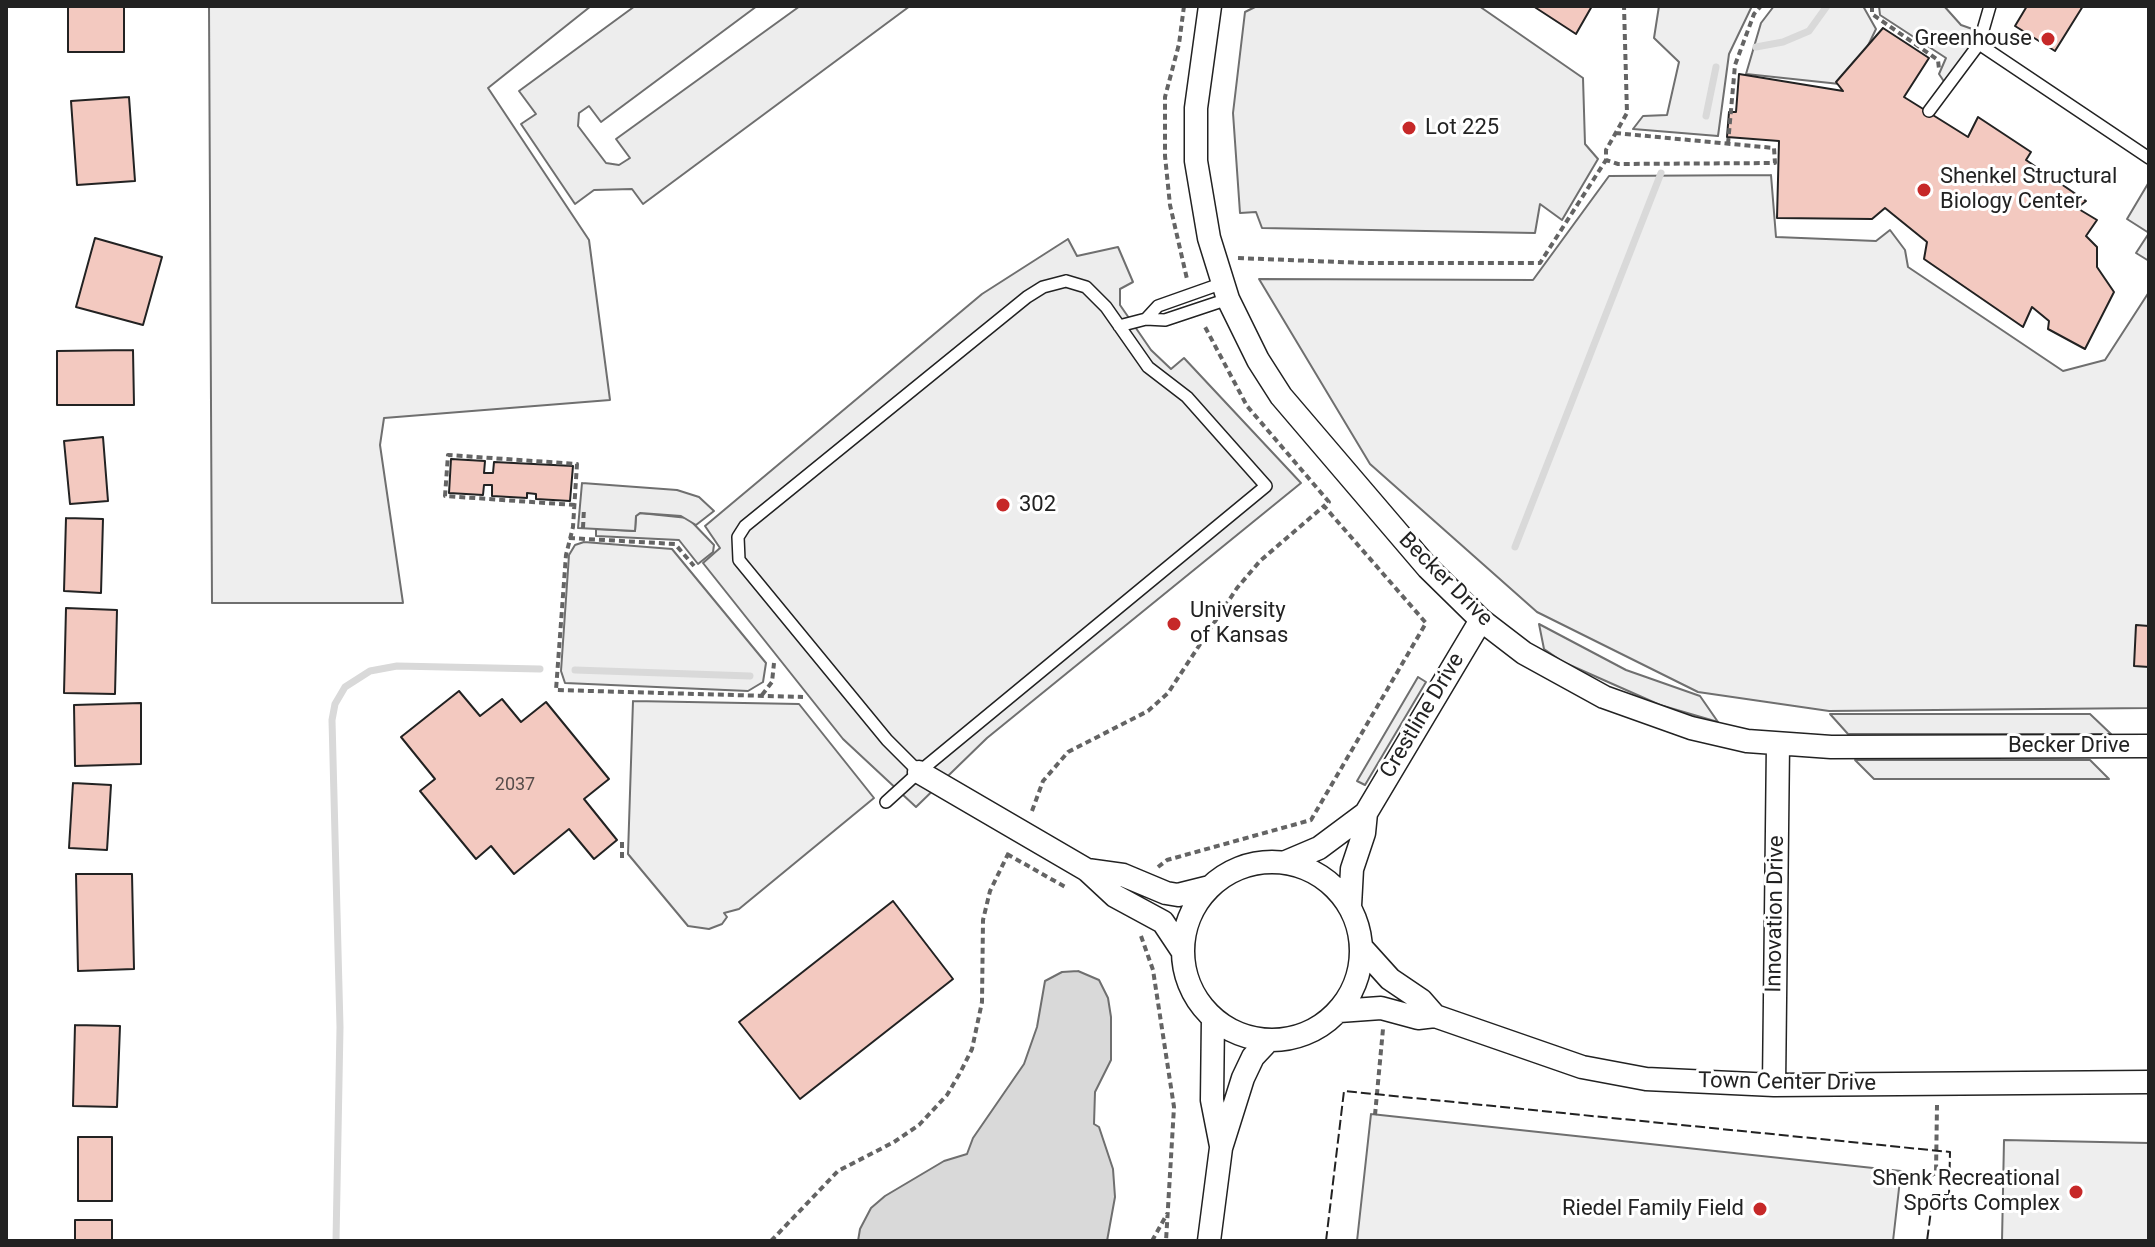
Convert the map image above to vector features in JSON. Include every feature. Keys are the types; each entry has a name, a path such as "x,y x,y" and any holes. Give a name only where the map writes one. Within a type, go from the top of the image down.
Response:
{"street":[{"name":"Becker Drive","path":"1210,6 1196,108 1196,161 1209,238 1226,291 1258,360 1281,396 1428,568 1481,620 1524,653 1604,697 1691,728 1778,744 1831,747 2149,746"},
{"name":"Crestline Drive","path":"1286,862 1319,848 1366,813 1481,620"},
{"name":"Innovation Drive","path":"1774,1085 1778,744"},
{"path":"919,772 1087,870 1115,896 1163,922 1183,952 1191,988 1213,1018 1230,1030 1269,1040 1295,1037 1319,1027 1339,1011 1352,992 1362,948 1350,906 1323,877 1286,862 1245,866 1210,887 1178,895 1123,875 1087,870"},
{"name":"Crestline Drive","path":"1350,906 1352,869 1364,833 1366,813"},
{"path":"1183,952 1189,917 1210,887"},
{"name":"Town Center Drive","path":"1362,948 1390,979 1421,1000 1435,1016"},
{"name":"Town Center Drive","path":"1339,1011 1381,1008 1418,1018 1435,1016 1582,1067 1646,1079 1774,1085 2149,1082"},
{"path":"1213,1018 1212,1100 1221,1148"},
{"path":"1209,1241 1221,1148 1243,1078 1253,1057 1269,1040"}],"lane":[{"path":"1929,111 1979,44 1990,6"},
{"path":"1979,44 2149,158"},
{"path":"886,802 1266,486 1187,397 1148,367 1086,287 1066,281 1043,287 745,526 738,537 739,560 887,740 919,772"},
{"path":"1146,319 1158,306 1226,291"},
{"path":"1119,326 1146,319 1165,320 1226,291"}],"path":[{"path":"1231,259 1251,256 1364,263 1540,263 1606,160 1606,150 1627,113 1624,6"},
{"path":"1728,144 1735,65 1754,14 1761,6"},
{"path":"1872,6 1872,14 1938,60 1940,68 1934,76 1944,89"},
{"path":"1606,160 1618,164 1775,163 1774,148 1615,133"},
{"path":"575,505 445,496 448,455 577,464 575,505 569,538 556,690 803,697"},
{"path":"1028,819 1055,764 1068,752 1148,711 1168,693 1245,579 1269,553 1324,506"},
{"path":"583,528 584,508"},
{"path":"569,538 675,544 694,566"},
{"path":"1156,872 1167,860 1311,820 1426,623"},
{"path":"760,696 772,682 774,663"},
{"path":"622,839 622,858"},
{"path":"771,1241 838,1171 894,1142 919,1125 947,1095 972,1049 982,1002 983,920 990,891 1011,848"},
{"path":"1135,929 1149,953 1171,1079 1174,1139 1166,1241"},
{"path":"1375,1115 1384,1019"},
{"path":"1900,1176 1930,1178 1938,1167 1937,1084"},
{"path":"1152,1241 1168,1212"}],"shaded area":[{"path":"209,6 591,6 488,88 589,240 610,400 384,418 380,445 403,603 212,603"},
{"path":"635,6 757,6 601,122 589,106 579,113 578,126 606,163 619,165 630,158 616,139 800,6 910,6 643,204 632,189 594,190 575,204 521,124 536,114 519,91"},
{"name":"Lot 225","path":"1257,6 1479,6 1583,78 1585,144 1598,159 1562,220 1540,204 1535,233 1262,228 1256,212 1240,213 1233,113 1245,12"},
{"path":"1659,6 1752,6 1729,54 1718,136 1633,129 1643,116 1667,115 1679,62 1654,38"},
{"path":"1774,6 1863,6 1876,29 1849,85 1746,74 1761,23"},
{"path":"1879,6 1944,6 1961,25 1978,31 1947,86 1939,74 1946,58 1880,15"},
{"path":"1771,175 1776,237 1876,241 1890,230 1905,250 1908,267 2063,371 2105,360 2149,292 2149,708 1829,711 1698,692 1537,612 1370,464 1259,279 1533,280 1609,176"},
{"path":"2149,182 2149,233 2127,219"},
{"path":"2149,233 2149,261 2136,253"},
{"name":"302","path":"1068,239 1077,256 1118,247 1133,282 1120,289 1120,305 1151,350 1171,369 1184,358 1301,483 987,738 916,807 843,739 703,563 720,548 705,526 982,294"},
{"path":"582,483 677,490 699,497 714,511 696,525 681,516 640,513 636,516 635,531 578,528"},
{"path":"640,513 688,518 714,545 713,552 698,564 679,540 596,536 596,529 635,531 636,516"},
{"path":"584,542 672,549 766,663 763,682 748,691 565,683 561,671 569,555 575,545"},
{"path":"1539,624 1626,670 1700,696 1718,722 1660,705 1563,662 1544,649"},
{"path":"1418,677 1426,682 1365,785 1357,781"},
{"path":"633,701 799,704 874,798 739,909 724,913 727,917 722,924 709,929 688,926 628,854"},
{"path":"1830,714 2090,714 2111,734 1848,734"},
{"path":"1855,760 2090,760 2109,779 1874,779"},
{"path":"1078,971 1099,980 1108,998 1111,1017 1111,1060 1095,1092 1094,1124 1099,1127 1113,1169 1115,1197 1107,1241 858,1241 860,1229 871,1208 885,1196 944,1161 967,1154 973,1138 1024,1064 1037,1027 1045,981 1062,972"},
{"path":"1371,1114 1901,1171 1893,1241 1357,1241"},
{"name":"Shenk Recreational Sports Complex","path":"2004,1140 2149,1143 2149,1241 2002,1241"}],"building":[{"path":"68,6 124,6 124,52 68,52"},
{"path":"1533,6 1592,6 1576,34"},
{"name":"Greenhouse","path":"2027,6 2083,6 2055,51 2015,26"},
{"name":"Shenkel Structural Biology Center","path":"1883,28 1929,58 1904,97 1968,137 1978,117 2031,152 2026,160 2086,201 2077,208 2097,220 2086,236 2097,247 2097,267 2114,292 2085,349 2048,329 2049,321 2032,307 2023,327 1924,259 1927,242 1885,208 1872,219 1777,218 1779,141 1727,137 1729,112 1736,112 1739,74 1843,91 1836,82"},
{"path":"129,97 135,181 77,185 71,101"},
{"path":"95,238 162,257 143,325 76,307"},
{"path":"133,350 134,405 57,405 57,351"},
{"path":"103,437 108,501 70,504 64,441"},
{"path":"451,459 485,461 484,473 493,473 494,462 573,466 570,501 536,499 536,494 527,493 527,498 492,496 492,485 484,485 483,495 449,493"},
{"path":"66,518 103,519 101,593 64,591"},
{"path":"66,608 117,610 115,694 64,693"},
{"path":"2136,625 2149,626 2149,667 2134,666"},
{"path":"459,691 480,716 502,699 521,722 546,702 609,779 584,799 617,840 594,859 569,829 514,874 491,846 476,859 420,791 435,779 401,737"},
{"path":"141,703 141,764 75,766 74,705"},
{"path":"73,783 111,785 107,850 69,848"},
{"path":"76,874 132,874 134,969 78,971"},
{"path":"893,901 953,979 800,1099 739,1022"},
{"path":"75,1025 120,1026 117,1107 73,1106"},
{"path":"78,1137 112,1137 112,1201 78,1201"},
{"path":"75,1220 112,1220 112,1241 75,1241"}],"waterway":[{"path":"1756,47 1783,42 1809,31 1827,6"},
{"path":"1706,116 1716,67"},
{"path":"1515,547 1661,173"},
{"path":"336,1241 340,1027 332,720 335,704 345,687 370,671 397,666 540,669"},
{"path":"575,670 750,676"}],"fence":[{"path":"1326,1241 1344,1091 1950,1152 1949,1195 1933,1195 1927,1241"}],"place":[{"name":"Greenhouse","path":"2048,39"},
{"name":"Lot 225","path":"1409,128"},
{"name":"Shenkel Structural Biology Center","path":"1924,190"},
{"name":"302","path":"1003,505"},
{"name":"University of Kansas","path":"1174,624"},
{"name":"Shenk Recreational Sports Complex","path":"2076,1192"},
{"name":"Riedel Family Field","path":"1760,1209"}]}
